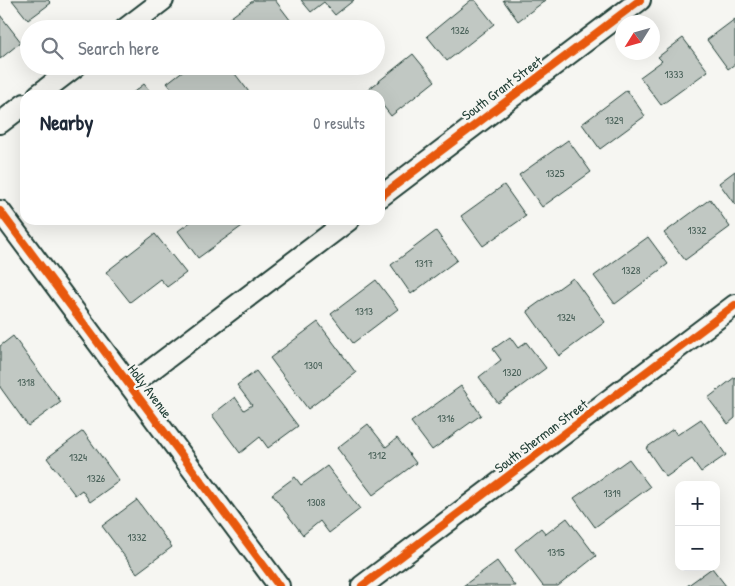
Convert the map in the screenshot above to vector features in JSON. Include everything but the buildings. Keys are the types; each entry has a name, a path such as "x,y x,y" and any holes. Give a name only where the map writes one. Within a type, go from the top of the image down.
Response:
{"street":[{"path":"137,20 163,0"},
{"name":"South Grant Street","path":"385,192 640,0"},
{"path":"45,90 64,75"},
{"path":"0,123 20,108"},
{"name":"Holly Avenue","path":"0,211 279,586"},
{"path":"130,386 342,225"},
{"name":"South Sherman Street","path":"362,586 735,305"}],"cycle path":[{"path":"385,193 640,0"},
{"path":"0,211 279,586"},
{"path":"362,586 735,305"}]}
